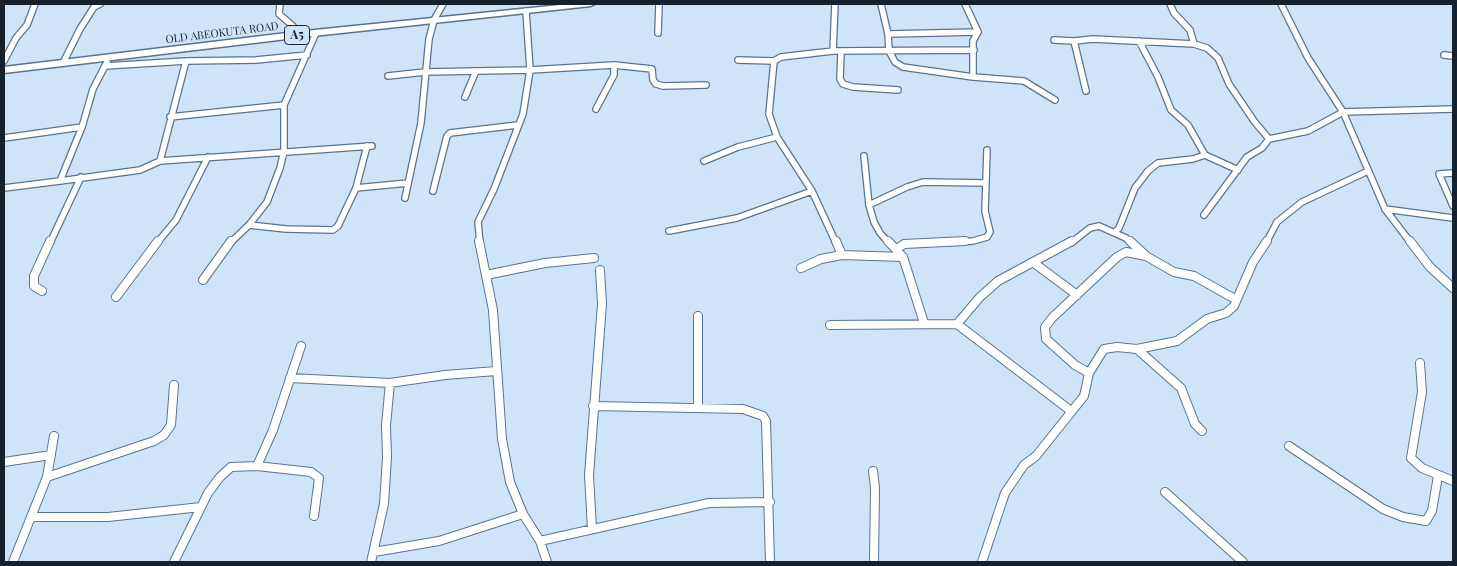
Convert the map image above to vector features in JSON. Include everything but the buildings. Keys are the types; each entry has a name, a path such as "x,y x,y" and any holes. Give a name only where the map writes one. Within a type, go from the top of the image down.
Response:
{"highway":[{"name":"OLD ABEOKUTA ROAD","path":"4,70 63,63 107,62 316,32 592,4"}],"street":[{"path":"4,61 16,38 27,25 35,4"},
{"path":"63,63 80,29 94,7 100,4"},
{"path":"280,4 278,12 293,26 295,35"},
{"path":"405,198 426,84 425,72 428,39 434,20 443,4"},
{"path":"658,33 659,4"},
{"path":"833,51 835,4"},
{"path":"881,4 888,34 889,51 895,62 903,67 974,77 1024,81 1054,100"},
{"path":"965,4 978,32"},
{"path":"1170,4 1174,13 1190,30 1194,44"},
{"path":"1280,4 1308,58 1343,112 1385,209 1430,268 1453,288"},
{"path":"526,11 530,70 523,114 494,189 478,222 478,235 493,310 502,439 510,482 523,514 540,541 547,562"},
{"path":"203,280 232,240 248,225 267,202 280,168 284,151 284,105 316,32"},
{"path":"888,34 978,32"},
{"path":"974,77 973,41 978,32"},
{"path":"1054,40 1139,41 1194,44 1207,48 1218,58 1233,91 1254,121 1270,139"},
{"path":"1074,41 1086,91"},
{"path":"1139,41 1158,77 1171,110 1188,125 1205,155 1238,170"},
{"path":"738,60 774,61 781,57 833,51 974,50"},
{"path":"841,52 840,80 844,84 853,88 898,90"},
{"path":"60,181 82,127 93,89 107,62 256,60 307,55"},
{"path":"1444,55 1453,56"},
{"path":"160,161 186,61"},
{"path":"774,61 769,114 777,138 812,191 842,255"},
{"path":"596,109 614,75 614,65"},
{"path":"388,76 425,72 530,70 614,65 652,69 653,80 656,84 663,86 706,85"},
{"path":"466,97 476,71"},
{"path":"170,118 284,105"},
{"path":"1204,216 1247,157 1262,148 1270,139 1308,130 1343,112 1453,109"},
{"path":"433,191 447,136 450,133 518,125"},
{"path":"4,138 82,127"},
{"path":"704,161 738,148 777,138"},
{"path":"4,188 140,170 160,161 370,146 356,188 338,226 332,230 286,229 248,225"},
{"path":"897,249 904,244 973,241 987,237 990,232 985,211 987,150"},
{"path":"1115,232 1119,228 1136,188 1148,171 1158,163 1193,159 1205,155"},
{"path":"864,156 869,205 880,233 903,257 924,323"},
{"path":"116,297 176,220 208,157"},
{"path":"982,562 1005,493 1024,464 1036,456 1084,396 1089,373 1104,349 1117,347 1137,349 1177,341 1207,319 1226,314 1234,306 1235,299 1253,262 1277,222 1302,202 1368,171"},
{"path":"1453,173 1439,174 1453,206"},
{"path":"42,291 34,286 34,276 81,177"},
{"path":"869,205 907,187 923,182 986,183"},
{"path":"356,188 408,183"},
{"path":"669,231 737,218 812,191"},
{"path":"1385,209 1453,218"},
{"path":"957,324 980,297 998,281 1070,243 1090,228 1099,226 1126,238 1146,256 1174,272 1202,279 1235,299"},
{"path":"1089,373 1075,365 1046,339 1045,327 1117,257 1126,252 1146,256"},
{"path":"801,268 820,259 842,255 903,257"},
{"path":"486,275 544,263 594,258"},
{"path":"1034,263 1077,295"},
{"path":"592,530 589,475 602,304 600,270"},
{"path":"698,316 698,408"},
{"path":"830,325 957,324 1040,390 1071,411"},
{"path":"257,466 273,430 301,346"},
{"path":"1137,349 1181,388 1195,424 1202,431"},
{"path":"1420,364 1422,392 1413,436 1412,458 1422,468 1453,481"},
{"path":"290,378 390,383 445,375 496,371"},
{"path":"370,562 374,552 384,504 387,457 386,425 390,383"},
{"path":"47,477 154,441 164,435 171,426 174,385"},
{"path":"593,406 743,409 763,416 766,421 770,502 770,562"},
{"path":"13,562 47,477 54,436"},
{"path":"1289,446 1383,509 1403,518 1426,521 1432,511 1438,476"},
{"path":"4,462 51,454"},
{"path":"174,562 208,493 220,477 231,467 257,466 311,472 318,478 314,516"},
{"path":"873,471 875,488 874,562"},
{"path":"1166,492 1243,562"},
{"path":"540,541 709,503 770,502"},
{"path":"31,517 108,517 201,507"},
{"path":"374,552 439,541 523,514"}]}
